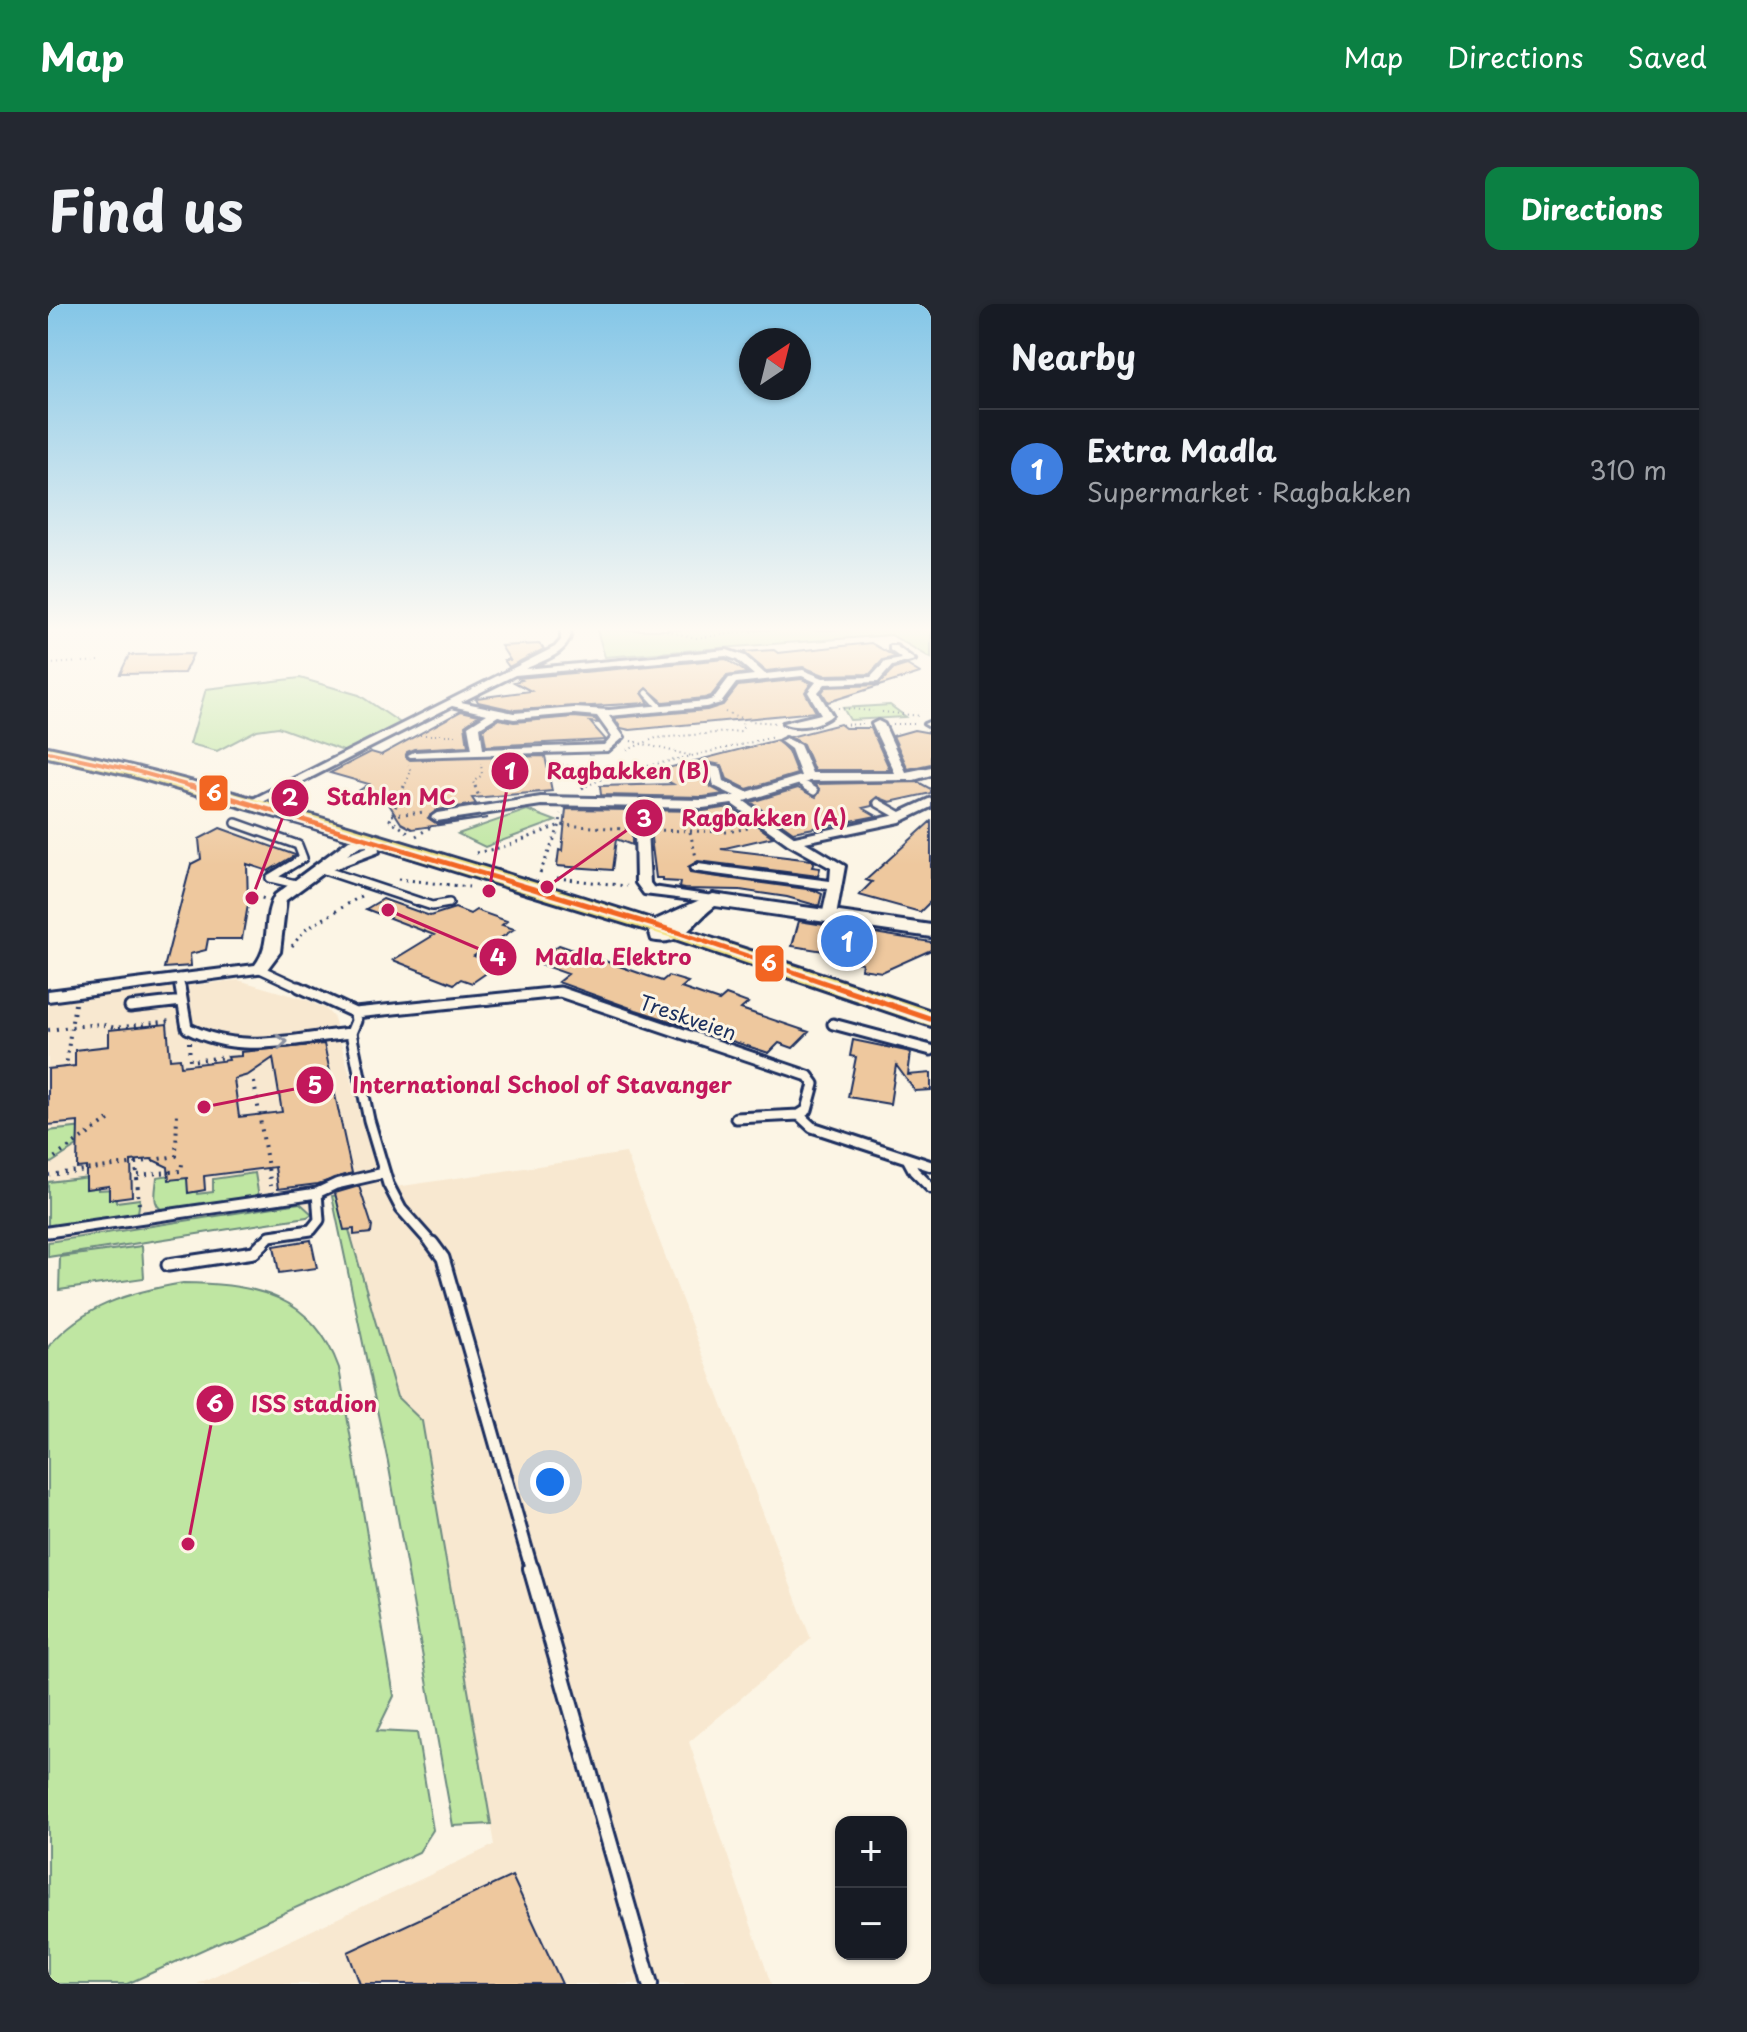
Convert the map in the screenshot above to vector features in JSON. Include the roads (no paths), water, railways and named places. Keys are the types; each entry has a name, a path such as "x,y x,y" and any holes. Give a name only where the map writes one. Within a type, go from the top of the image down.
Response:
{"main road":[{"path":"48,752 132,770 249,804 367,844 664,932 931,1019"}],"street":[{"path":"249,804 441,708"},
{"path":"475,708 514,716 656,708"},
{"path":"721,708 725,712"},
{"path":"803,779 796,747 787,733 823,723 827,713 824,708"},
{"path":"479,757 474,726 479,720 495,713"},
{"path":"410,758 599,750 613,746 618,737 601,713"},
{"path":"878,724 902,776"},
{"path":"710,767 717,771 718,783 740,798 767,824 838,866 829,916"},
{"path":"437,817 541,801 703,804 740,798 803,779 927,776"},
{"path":"793,841 901,816 931,802"},
{"path":"641,830 643,883 649,891 708,903 931,931"},
{"path":"321,869 367,844"},
{"path":"48,996 260,969 273,952 276,906 296,884 367,844"},
{"path":"698,868 834,886"},
{"path":"664,932 708,903"}],"lane":[{"path":"803,779 814,791"},
{"path":"878,803 901,816"},
{"path":"236,823 298,845 303,858 270,878 296,884"},
{"path":"321,869 432,906 449,903"},
{"path":"260,969 355,1013 356,1021 351,1033 384,1173 397,1203 424,1231 443,1258 650,1984"},
{"path":"179,978 187,1028 197,1035 247,1047 351,1033"},
{"name":"Treskveien","path":"355,1013 560,992 808,1076 814,1084 811,1098 807,1110 799,1115"},
{"path":"130,1007 182,1001"},
{"path":"833,1024 931,1050"},
{"path":"736,1118 799,1115 812,1127 931,1166"},
{"path":"907,1158 914,1171 931,1188"},
{"path":"48,1232 140,1216 152,1218 317,1193 336,1184 384,1173"},
{"path":"168,1265 254,1252 270,1236 311,1230 319,1220 317,1193"}],"place":[{"name":"Ragbakken (A)","path":"547,887"},
{"name":"Ragbakken (B)","path":"489,891"},
{"name":"Stahlen MC","path":"252,898"},
{"name":"Madla Elektro","path":"388,910"},
{"name":"Extra Madla","path":"847,941"},
{"name":"International School of Stavanger","path":"204,1107"},
{"name":"ISS stadion","path":"188,1544"}]}
